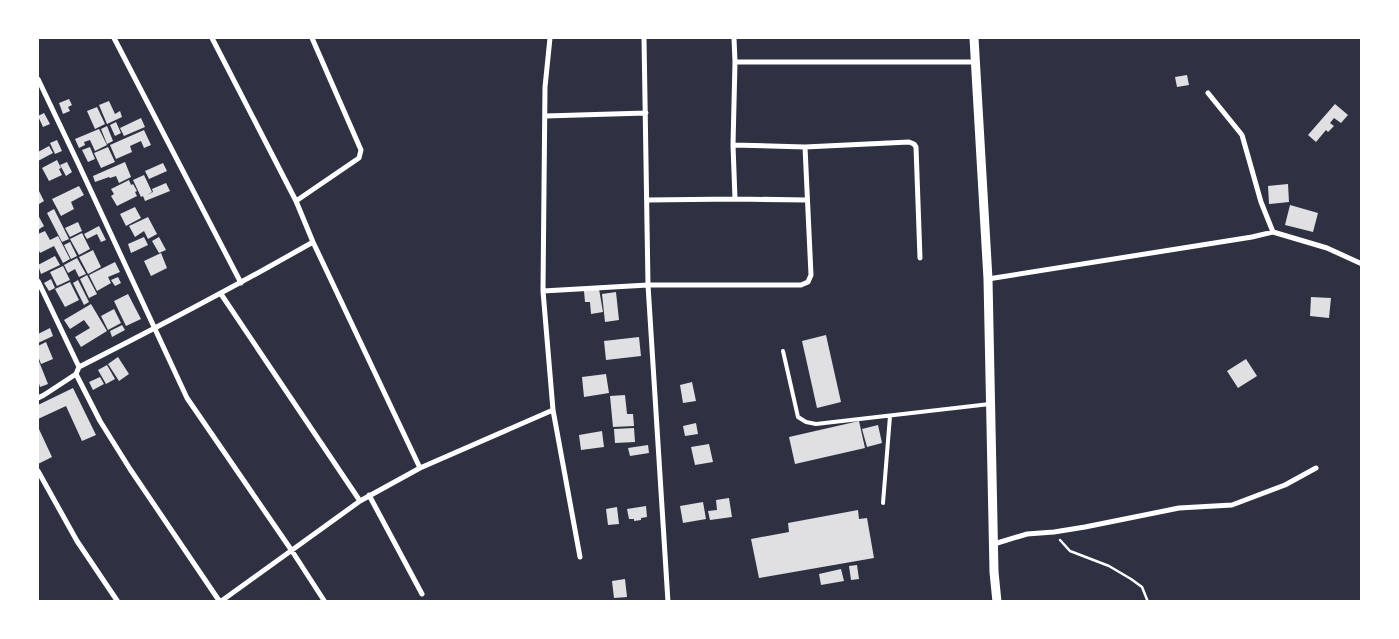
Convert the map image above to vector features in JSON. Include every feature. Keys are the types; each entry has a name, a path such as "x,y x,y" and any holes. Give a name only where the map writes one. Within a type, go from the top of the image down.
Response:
{"street":[{"path":"114,38 241,283"},
{"path":"212,38 296,201 313,242 420,468"},
{"path":"296,201 358,158 361,150 312,38"},
{"path":"550,38 545,87 543,291 553,410 580,557"},
{"path":"644,38 648,285 668,602"},
{"path":"734,38 736,62 733,146 735,199"},
{"path":"974,38 988,279 997,602"},
{"path":"736,62 976,62"},
{"path":"38,79 187,398 325,602"},
{"path":"1208,93 1242,135 1261,202 1273,232"},
{"path":"545,116 646,113"},
{"path":"733,146 805,147 910,142 914,144 916,147 920,258"},
{"path":"543,291 648,285 801,285 808,282 811,275 805,147"},
{"path":"648,200 807,200"},
{"path":"988,279 1252,237 1273,232 1327,248 1362,264"},
{"path":"38,398 76,374 79,367 221,294 313,242"},
{"path":"38,281 79,367"},
{"path":"221,294 360,501"},
{"path":"76,374 100,421 130,469 220,602 369,495 420,468 553,410"},
{"path":"994,544 1027,534 1085,527 1179,508 1232,505 1285,485 1316,468"},
{"path":"38,471 77,541 118,602"},
{"path":"369,495 422,594"}],"lane":[{"path":"783,351 798,418 806,422 816,424 990,404"},
{"path":"883,503 890,416"}],"path":[{"path":"1054,532 1070,551 1108,566 1142,587 1148,602"}],"building":[{"path":"1187,75 1189,85 1177,87 1175,77"},
{"path":"69,99 72,105 68,107 70,111 63,114 59,103"},
{"path":"109,101 115,114 120,111 122,117 107,124 99,105"},
{"path":"1335,104 1348,115 1341,123 1334,118 1330,123 1334,126 1328,132 1326,130 1316,142 1308,135"},
{"path":"97,107 105,124 95,129 87,111"},
{"path":"44,113 50,124 43,127 38,116"},
{"path":"141,118 145,127 124,136 120,128"},
{"path":"116,122 121,133 115,136 110,125"},
{"path":"107,126 113,141 107,144 101,129"},
{"path":"99,129 107,145 95,151 90,140 84,142 85,145 79,148 75,139"},
{"path":"144,130 151,145 144,148 141,141 130,146 132,152 116,159 110,145"},
{"path":"57,140 62,151 55,154 50,143"},
{"path":"49,146 53,153 38,161 38,152"},
{"path":"90,147 95,159 88,162 82,150"},
{"path":"108,147 115,162 101,168 94,153"},
{"path":"57,160 62,175 49,181 42,168"},
{"path":"67,162 72,172 66,176 60,165"},
{"path":"125,162 131,177 119,183 116,176 95,182 93,176"},
{"path":"163,163 167,171 149,179 145,171"},
{"path":"144,175 152,192 147,195 153,192 152,189 166,183 170,191 145,201 133,180"},
{"path":"129,180 137,191 135,192 137,196 117,206 111,196 114,194 111,189"},
{"path":"1288,184 1289,202 1269,204 1268,186"},
{"path":"79,186 84,195 71,202 74,209 61,216 52,199"},
{"path":"38,189 44,201 39,204 38,202"},
{"path":"1290,205 1318,213 1313,232 1285,225"},
{"path":"135,207 141,218 126,226 120,214"},
{"path":"54,209 69,239 62,242 47,213"},
{"path":"38,215 44,226 38,230"},
{"path":"148,217 157,234 148,239 144,231 135,237 129,226"},
{"path":"78,222 82,231 70,237 65,228"},
{"path":"99,226 106,240 101,242 97,234 87,239 84,234"},
{"path":"45,231 50,240 58,236 70,259 63,263 54,246 40,253 38,234"},
{"path":"82,233 90,249 79,255 70,239"},
{"path":"144,237 148,245 131,253 128,244"},
{"path":"159,237 166,250 159,253 152,241"},
{"path":"70,242 77,256 71,259 64,245"},
{"path":"93,250 101,267 88,274 79,257"},
{"path":"161,253 167,268 151,276 144,261"},
{"path":"55,256 60,265 41,274 38,265"},
{"path":"77,258 86,274 79,277 75,269 68,273 64,265"},
{"path":"115,262 120,272 108,277 111,283 97,291 89,275"},
{"path":"63,266 70,280 57,286 50,272"},
{"path":"87,275 97,294 89,298 80,279"},
{"path":"118,277 121,283 115,286 111,280"},
{"path":"51,279 55,288 49,291 44,283"},
{"path":"78,280 89,302 84,305 73,283"},
{"path":"70,282 79,300 65,307 55,289"},
{"path":"599,289 603,312 591,314 590,302 585,302 584,291"},
{"path":"616,292 619,320 605,322 602,294"},
{"path":"128,294 141,319 126,326 114,301"},
{"path":"1311,297 1331,298 1329,318 1310,316"},
{"path":"91,304 107,331 81,347 75,337 90,328 84,320 70,329 64,320"},
{"path":"114,309 121,323 108,330 101,316"},
{"path":"122,325 125,330 112,337 110,331"},
{"path":"50,328 53,336 38,343 38,334"},
{"path":"826,335 841,402 817,408 802,341"},
{"path":"639,337 641,356 606,360 604,341"},
{"path":"46,342 53,359 41,364 38,356 38,346"},
{"path":"118,357 129,374 119,381 108,364"},
{"path":"38,359 48,384 40,387 38,380"},
{"path":"1246,359 1257,376 1238,388 1227,371"},
{"path":"107,365 115,379 106,384 98,370"},
{"path":"606,374 609,393 584,397 582,377"},
{"path":"100,377 104,384 93,390 89,382"},
{"path":"692,382 696,401 683,403 680,385"},
{"path":"73,388 96,435 82,441 66,406 38,419 38,405"},
{"path":"625,395 627,414 633,414 634,426 613,427 610,396"},
{"path":"859,421 865,448 795,464 789,437"},
{"path":"696,423 698,434 685,436 683,426"},
{"path":"878,425 882,443 867,447 862,429"},
{"path":"38,427 52,457 38,464"},
{"path":"634,428 635,442 615,443 614,429"},
{"path":"602,431 604,447 581,450 579,435"},
{"path":"709,444 713,462 695,465 691,447"},
{"path":"648,445 649,453 630,456 628,448"},
{"path":"729,498 732,517 710,520 708,511 717,510 716,500"},
{"path":"703,502 706,519 683,523 680,506"},
{"path":"646,506 647,517 634,521 634,519 629,519 627,509"},
{"path":"617,507 619,524 608,525 606,509"},
{"path":"858,510 859,519 867,518 874,558 759,578 751,539 789,532 788,523"},
{"path":"857,565 859,579 851,580 849,566"},
{"path":"841,569 844,581 821,585 819,574"},
{"path":"625,579 627,597 614,598 612,581"}]}
